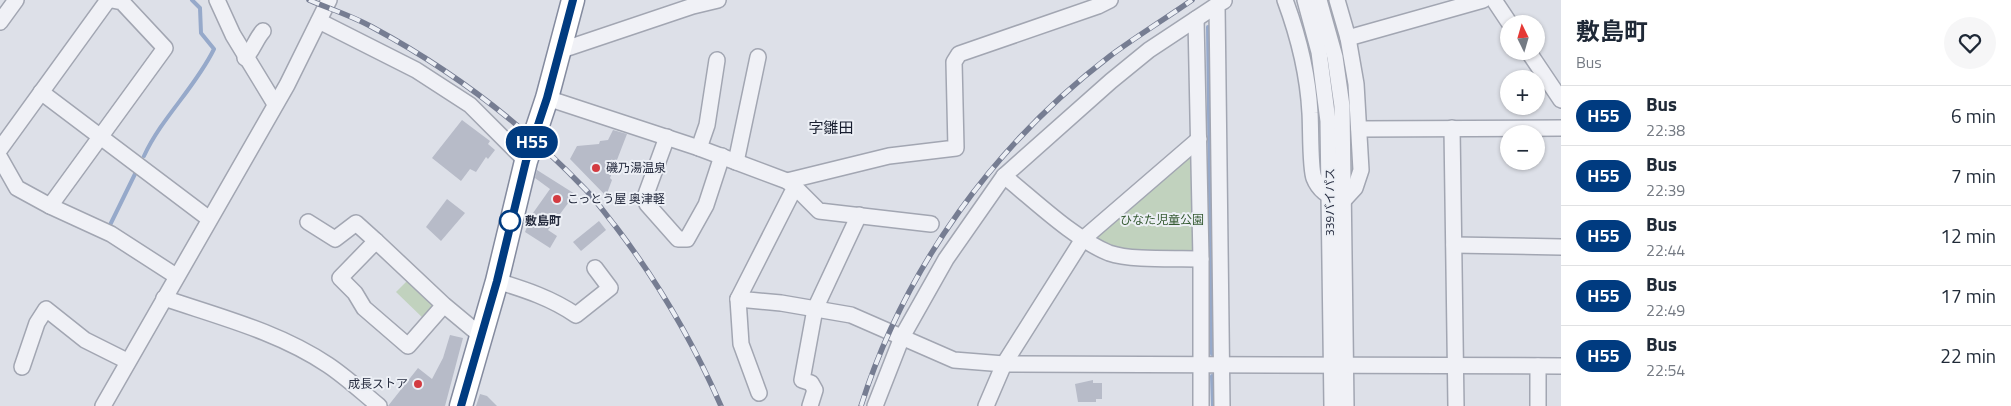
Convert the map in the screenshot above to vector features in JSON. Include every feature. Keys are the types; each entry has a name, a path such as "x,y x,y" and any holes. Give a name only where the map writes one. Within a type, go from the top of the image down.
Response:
{"highway":[{"path":"461,406 497,281 526,161 547,98 573,0"}],"street":[{"path":"0,22 16,0"},
{"path":"0,149 108,0"},
{"path":"50,206 165,48 122,2 112,0"},
{"path":"217,0 245,58 275,104"},
{"path":"102,406 275,104 329,0"},
{"path":"559,51 693,6 718,0"},
{"path":"759,393 741,344 738,299 791,184 889,156 956,148 954,62 959,54 1098,6 1110,0"},
{"path":"1284,0 1292,20 1304,68 1310,110 1314,178 1336,199"},
{"name":"339バイパス","path":"1305,0 1319,52 1336,199"},
{"path":"1319,0 1335,57 1342,106 1336,199 1339,365 1346,406"},
{"path":"1336,199 1355,188 1360,170 1356,84 1348,38 1337,0"},
{"path":"1348,38 1483,0"},
{"path":"1494,0 1504,15"},
{"path":"875,406 902,337 946,258 1004,176 1111,81 1149,50 1221,3"},
{"path":"1221,3 1222,406"},
{"path":"1196,19 1201,259 1201,406"},
{"path":"319,21 416,70 470,105 526,161"},
{"path":"245,58 253,50 257,37 263,31"},
{"path":"736,162 758,57"},
{"path":"699,148 706,125 717,60"},
{"path":"1534,60 1561,100"},
{"path":"41,92 208,218"},
{"path":"547,98 722,156 791,184 819,211 931,224"},
{"path":"1359,128 1561,128"},
{"path":"1452,128 1456,406"},
{"path":"667,137 645,197 647,204 678,239 687,239 706,205 722,156"},
{"path":"986,406 1004,364 1083,239 1199,139"},
{"path":"0,158 18,188 50,206 111,234 176,276"},
{"path":"1004,176 1083,239 1111,253 1141,258 1201,259"},
{"path":"810,406 815,390 811,383 802,380 815,309 859,215"},
{"path":"308,222 335,239 356,223 444,305 480,335"},
{"path":"376,241 340,278 356,293 364,308 408,346 444,305"},
{"path":"1454,245 1561,246"},
{"path":"497,281 538,293 558,302 576,315 610,288 596,268"},
{"path":"164,298 248,325 278,339 327,365 379,406"},
{"path":"738,299 852,315 954,360 1004,364 1561,366"},
{"path":"22,367 37,323 46,309 85,340 127,361"},
{"path":"1332,406 1339,365"},
{"path":"1538,366 1538,406"}],"green space":[{"name":"ひなた児童公園","path":"1184,156 1193,160 1193,249 1191,251 1154,252 1130,250 1095,239"},
{"path":"408,280 434,304 434,309 425,320 396,292"}],"building":[{"path":"462,120 490,141 488,144 495,150 488,159 486,157 476,172 470,169 461,181 432,158"},
{"name":"磯乃湯温泉","path":"613,130 627,134 610,178 612,180 606,196 570,159 577,146 599,144 600,141 608,140"},
{"path":"537,170 575,194 548,230 557,236 550,248 525,232 533,213 550,189 535,178"},
{"path":"447,199 465,213 441,241 426,227"},
{"path":"599,221 606,230 581,251 573,242"},
{"path":"450,335 463,338 445,406 388,406 418,368 432,379 443,358"},
{"path":"1093,380 1093,383 1102,383 1102,399 1096,399 1096,402 1078,402 1075,384"},
{"path":"480,394 487,396 497,406 476,406"}],"waterway":[{"path":"144,156 160,128 198,77 214,49 201,33 200,8 192,0"},
{"path":"1208,27 1212,354"},
{"path":"110,225 135,174"},
{"path":"1212,376 1213,406"}],"railway":[{"path":"309,0 364,23 429,61 511,120 561,165 597,203 646,269 687,336 721,406"},
{"path":"861,406 880,355 902,305 929,257 959,212 992,169 1029,128 1068,91 1130,41 1192,0"}],"bus line":[{"name":"H55","path":"461,406 497,281 526,161 547,98 573,0"}],"place":[{"name":"磯乃湯温泉","path":"596,168"},
{"name":"こっとう屋 奥津軽","path":"557,199"},
{"name":"敷島町","path":"510,221"},
{"name":"成長ストア","path":"418,384"}],"district":[{"name":"字雛田","path":"831,128"}]}
